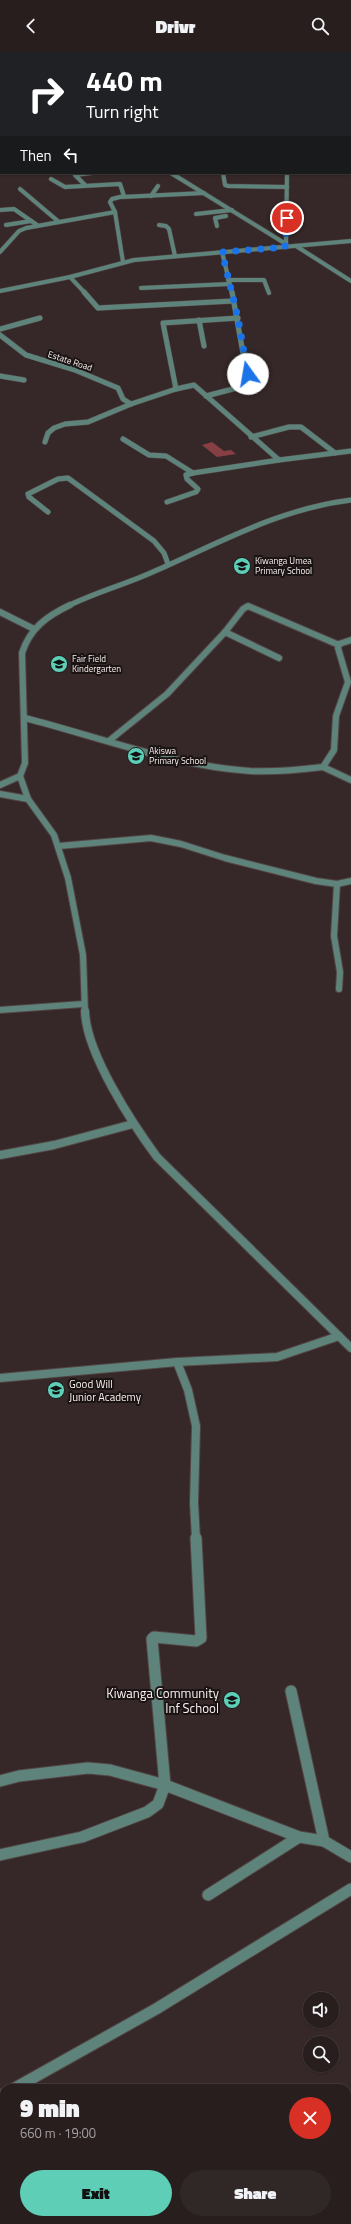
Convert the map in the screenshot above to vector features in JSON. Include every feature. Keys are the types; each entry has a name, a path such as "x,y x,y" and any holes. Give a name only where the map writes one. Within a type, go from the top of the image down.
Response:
{"street":[{"path":"83,174 75,175 85,185"},
{"path":"173,174 232,210 286,246"},
{"path":"223,174 225,185 228,186 287,187"},
{"path":"286,246 287,174"},
{"path":"51,179 64,187 119,183 124,196 122,197"},
{"path":"151,196 158,186"},
{"path":"20,189 59,222"},
{"path":"123,262 115,212 110,200 122,197 205,193"},
{"path":"0,210 14,208 37,225"},
{"path":"196,214 232,210"},
{"path":"0,252 19,231 37,225 115,212"},
{"path":"217,226 215,218 238,215"},
{"path":"6,225 31,221"},
{"path":"159,225 166,226 169,229 175,256"},
{"path":"0,291 70,277 123,262 175,256 351,241"},
{"path":"296,246 351,280"},
{"path":"206,396 252,384 245,364 238,318 222,252"},
{"path":"70,277 98,308 102,309 123,306 233,301"},
{"path":"141,288 264,280 266,281 269,293"},
{"path":"0,329 40,318"},
{"path":"176,390 163,323 238,318"},
{"path":"199,320 204,346"},
{"name":"Estate Road","path":"0,335 26,355 75,370 118,388 123,399 131,404"},
{"path":"0,376 24,380"},
{"path":"45,442 48,433 54,428 65,424 88,422 131,404 194,385 251,437 279,460"},
{"path":"251,437 289,428 301,427 335,453"},
{"path":"123,438 149,455 166,456 193,473"},
{"path":"167,502 196,492 198,488 187,479 186,475 193,473 351,451"},
{"path":"48,512 29,497 28,494 58,479 68,478 86,494 111,508 146,535 166,554 168,564"},
{"path":"351,500 323,503 302,508 209,545 64,608 34,629 26,638 22,653 25,718 25,763 20,776 28,799 47,822 58,846 68,878 83,955 83,1004 85,1019 93,1048 133,1124 157,1158 351,1348"},
{"path":"110,740 167,694 225,632 243,609 248,606 339,645 351,640"},
{"path":"1,614 34,629"},
{"path":"225,632 279,658"},
{"path":"323,767 334,750 336,716 348,682 338,648 339,645"},
{"path":"25,718 205,766 287,770 323,767 351,780"},
{"path":"0,785 20,776"},
{"path":"0,794 28,799"},
{"path":"58,846 151,838 181,844 276,871 337,884 351,881"},
{"path":"337,884 337,909 334,936 340,972 339,989"},
{"path":"0,1010 83,1004"},
{"path":"0,1155 54,1145 133,1124"},
{"path":"0,1378 177,1362 277,1357 287,1355 339,1336"},
{"path":"0,1855 82,1837 147,1812 158,1804 165,1785 152,1639 154,1637 196,1642 201,1638 194,1503 196,1426 188,1390 177,1362"},
{"path":"291,1691 324,1841"},
{"path":"0,1781 19,1776 88,1768 110,1770 165,1785 299,1837 324,1841 351,1857"},
{"path":"208,1895 299,1837"},
{"path":"23,2084 156,2009 351,1889"}],"shaded area":[{"path":"212,442 224,451 231,450 236,454 217,457 202,445"}],"place":[{"name":"Kiwanga Umea Primary School","path":"242,566"},
{"name":"Fair Field Kindergarten","path":"59,664"},
{"name":"Akiswa Primary School","path":"136,756"},
{"name":"Good Will Junior Academy","path":"56,1390"},
{"name":"Kiwanga Community Inf School","path":"232,1700"}],"route":[{"path":"248,374 238,318 222,252 285,247 287,218"}]}
